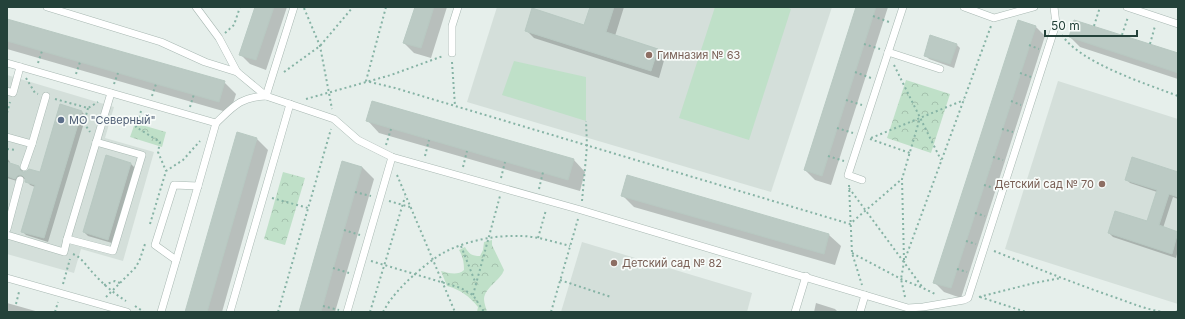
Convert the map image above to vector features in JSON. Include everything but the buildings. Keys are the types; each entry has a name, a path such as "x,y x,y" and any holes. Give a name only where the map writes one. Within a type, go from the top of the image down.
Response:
{"lane":[{"path":"47,7 161,42 205,62 237,72 266,96"},
{"path":"196,7 219,38 237,72"},
{"path":"266,96 294,7"},
{"path":"452,53 452,26 458,7"},
{"path":"862,180 848,176 904,7"},
{"path":"964,7 994,18 1034,7"},
{"path":"161,312 216,123 239,102 253,96 266,96 334,119 358,140 384,153 391,159 460,176 806,276 909,310 964,300 968,298 985,247 1056,24 1054,7"},
{"path":"1129,8 1178,24"},
{"path":"888,52 940,69"},
{"path":"7,63 216,123"},
{"path":"7,91 13,93 20,67"},
{"path":"7,235 64,252 112,93"},
{"path":"24,167 46,96"},
{"path":"230,312 290,104"},
{"path":"7,136 32,144"},
{"path":"67,239 113,251 142,155 96,142"},
{"path":"346,312 391,159"},
{"path":"7,229 20,180"},
{"path":"176,260 155,245 174,185 198,186"},
{"path":"795,312 806,276"},
{"path":"7,278 127,312"},
{"path":"860,312 865,295"}],"path":[{"path":"219,38 234,25 240,7"},
{"path":"278,312 334,119 320,46 303,7"},
{"path":"270,82 320,46 353,7"},
{"path":"366,82 386,7"},
{"path":"1094,26 1100,7"},
{"path":"1122,35 1129,8"},
{"path":"873,16 897,25"},
{"path":"1150,44 1158,17"},
{"path":"909,310 901,279 904,262 994,18"},
{"path":"1056,24 1066,41 1092,60 1178,96"},
{"path":"864,44 888,52 941,160"},
{"path":"290,104 366,82 452,53 456,106"},
{"path":"855,72 879,81"},
{"path":"366,82 395,88 850,224"},
{"path":"34,93 88,108"},
{"path":"96,142 84,123 88,108 112,93"},
{"path":"846,100 870,108"},
{"path":"869,139 964,100"},
{"path":"144,103 136,127 160,142 158,152 166,172"},
{"path":"904,262 902,179 920,118"},
{"path":"837,128 910,153"},
{"path":"384,153 391,129"},
{"path":"422,166 429,140"},
{"path":"460,176 467,151"},
{"path":"828,156 852,164"},
{"path":"391,159 455,312"},
{"path":"473,295 489,237 505,162"},
{"path":"536,198 543,172"},
{"path":"848,176 852,254 865,295"},
{"path":"850,224 902,179"},
{"path":"849,187 923,288"},
{"path":"263,196 308,208"},
{"path":"370,312 406,196"},
{"path":"538,238 548,201"},
{"path":"344,230 369,238"},
{"path":"383,312 394,296 433,259 444,252 461,246 489,237 519,236 538,238 570,246"},
{"path":"461,246 476,284"},
{"path":"985,247 1061,278 1154,311 1164,312"},
{"path":"64,252 79,257 111,292 144,312"},
{"path":"60,293 72,254"},
{"path":"852,254 901,279 923,288 950,303"},
{"path":"363,258 461,288 473,295 484,312"},
{"path":"333,268 358,275"},
{"path":"979,297 1034,283 1061,278"},
{"path":"560,280 611,297"},
{"path":"104,285 115,281 120,283"},
{"path":"16,304 22,282"},
{"path":"969,294 1026,312"},
{"path":"322,306 346,312"}],"shaded area":[{"name":"Гимназия № 63","path":"497,7 832,7 771,192 467,102"},
{"path":"7,75 114,107 105,138 154,152 123,261 81,249 74,273 7,254"},
{"name":"Детский сад № 70","path":"1058,81 1178,119 1178,304 1005,249"},
{"name":"Детский сад № 82","path":"582,242 752,293 747,312 561,312"}],"green space":[{"path":"715,7 786,7 791,9 749,140 679,118"},
{"path":"514,61 586,77 586,121 502,95"},
{"path":"906,80 950,94 931,153 887,138"},
{"path":"135,123 166,132 162,147 130,137"},
{"path":"283,172 305,178 285,245 264,239"},
{"path":"492,240 492,245 504,270 485,295 484,301 487,312 477,312 478,307 468,297 456,289 447,286 441,271 453,274 462,272 464,270 464,264 459,250 465,247 471,254 480,256 483,250 484,242"}],"place":[{"name":"Гимназия № 63","path":"649,55"},
{"name":"МО \"Северный\"","path":"61,120"},
{"name":"Детский сад № 70","path":"1102,184"},
{"name":"Детский сад № 82","path":"614,263"}]}
